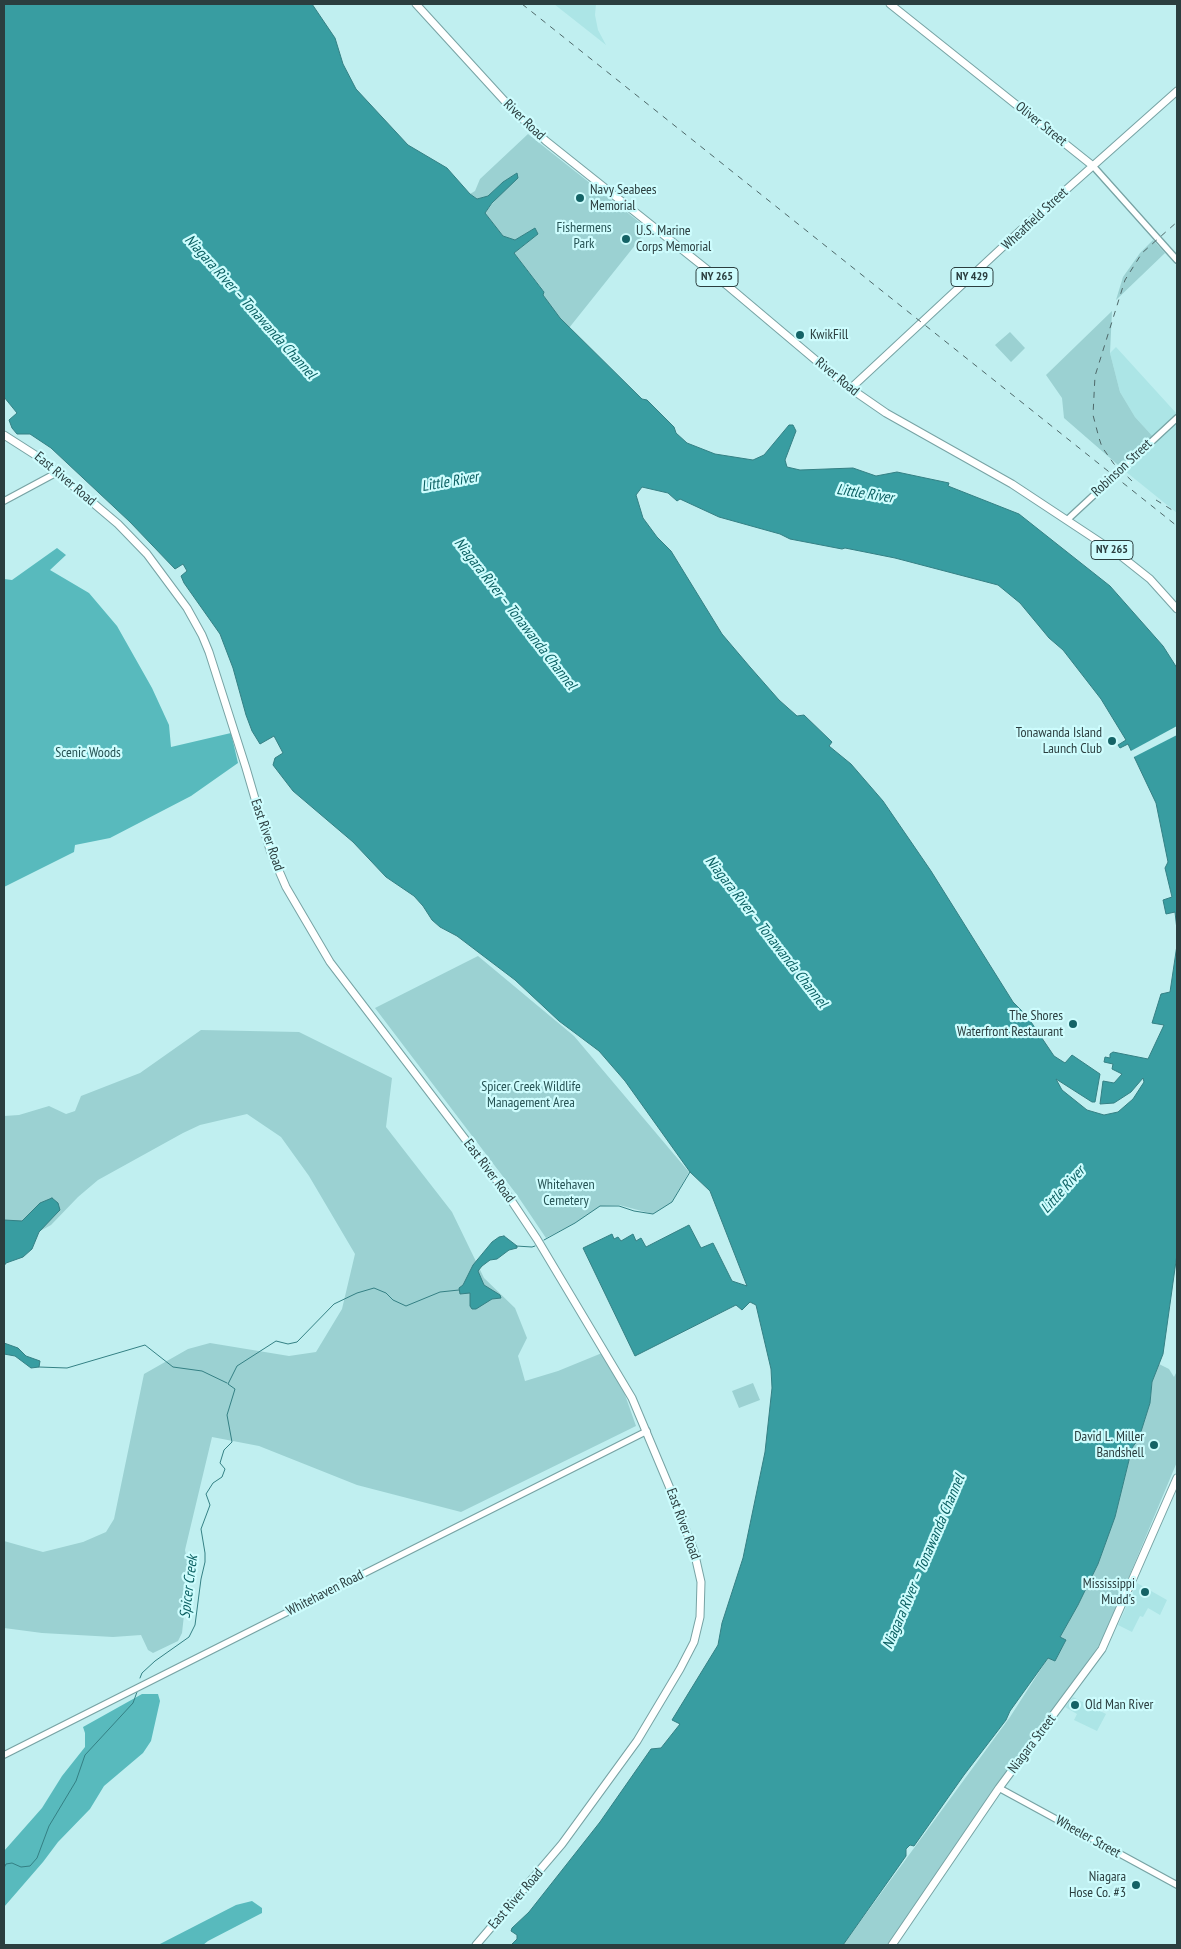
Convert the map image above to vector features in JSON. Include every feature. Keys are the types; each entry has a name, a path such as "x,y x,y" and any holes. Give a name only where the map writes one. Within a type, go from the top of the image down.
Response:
{"main road":[{"name":"River Road","path":"416,4 511,108 546,141 729,287 850,389 886,413 1012,484 1067,520 1139,570 1176,606"},
{"name":"Oliver Street","path":"890,4 1093,166"},
{"name":"Wheatfield Street","path":"850,389 1177,91"},
{"name":"East River Road","path":"4,435 32,452 58,472 118,524 142,548 194,618 215,668 270,850 279,873 311,933 334,969 522,1215 632,1398 690,1539 701,1582 701,1608 694,1642 665,1695 617,1769 551,1858 476,1945"},
{"name":"Niagara Street","path":"892,1945 999,1788 1102,1649 1177,1478"}],"street":[{"name":"Oliver Street","path":"1093,166 1177,260"},
{"name":"Robinson Street","path":"1067,520 1177,418"},
{"path":"4,501 58,472"},
{"name":"Whitehaven Road","path":"4,1755 647,1431"},
{"name":"Wheeler Street","path":"999,1788 1177,1885"}],"shaded area":[{"path":"554,4 596,4 595,15 598,30 606,45"},
{"path":"1116,347 1177,414 1177,513 1125,471 1156,440 1135,417 1120,392 1110,353"},
{"path":"1137,1583 1167,1600 1160,1615 1148,1608 1143,1617 1140,1616 1132,1632 1118,1625"},
{"path":"1073,1697 1106,1714 1097,1731 1074,1720 1077,1714 1065,1707"}],"green space":[{"name":"Fishermens Park","path":"528,134 648,229 569,328 559,318 543,295 544,291 514,253 538,234 535,228 515,240 503,236 485,213 517,173 503,182 488,196 477,199 470,194 475,191 480,179"},
{"path":"1153,240 1165,253 1116,300 1123,277 1140,253"},
{"path":"1112,311 1110,353 1120,392 1135,417 1156,440 1125,471 1064,418 1062,398 1046,375"},
{"path":"1010,332 1025,348 1011,362 995,345"},
{"name":"Scenic Woods","path":"57,548 66,555 50,570 89,593 117,626 152,688 169,725 171,747 231,733 238,763 191,796 110,838 75,845 74,852 4,887 4,579 12,580"},
{"name":"Spicer Creek Wildlife Management Area","path":"478,956 574,1036 689,1172 672,1202 653,1214 619,1205 600,1206 575,1223 546,1238 517,1195 375,1008"},
{"path":"201,1030 299,1032 392,1078 386,1127 452,1212 484,1278 515,1308 527,1338 518,1356 525,1381 558,1371 602,1353 624,1392 636,1426 461,1512 357,1485 259,1446 212,1437 185,1550 189,1570 182,1633 178,1641 153,1653 148,1650 141,1635 113,1637 42,1633 4,1628 4,1541 43,1552 83,1542 106,1532 114,1519 144,1374 188,1349 210,1343 289,1356 316,1352 342,1309 355,1254 309,1176 281,1137 247,1114 200,1125 98,1180 78,1197 51,1225 4,1251 4,1116 19,1115 49,1106 66,1114 75,1111 81,1096 140,1073"},
{"path":"1159,1364 1169,1369 1174,1377 1177,1371 1177,1462 1102,1641 996,1789 889,1945 843,1945 1010,1717 1048,1658 1055,1661 1066,1641 1060,1637 1098,1564 1115,1517 1132,1448 1139,1438 1150,1403 1152,1382"},
{"path":"753,1383 760,1400 739,1408 732,1391"},
{"path":"142,1694 158,1694 160,1701 151,1741 143,1753 104,1786 90,1809 58,1842 4,1907 4,1851 42,1808 62,1776 85,1747 83,1727"},
{"path":"252,1901 262,1908 262,1913 203,1945 158,1945 236,1905"}],"water":[{"path":"4,4 312,4 335,38 343,64 356,89 408,145 447,168 470,194 477,199 488,196 503,182 517,173 518,178 492,203 485,213 503,236 515,240 535,228 538,234 514,253 544,292 543,295 560,318 642,399 647,400 687,443 715,454 753,460 764,455 789,425 793,425 796,431 785,460 787,467 800,470 853,468 876,476 897,472 949,483 948,486 1019,514 1110,586 1163,646 1177,668 1177,930 1175,912 1166,914 1163,900 1172,897 1165,868 1168,862 1156,803 1128,744 1120,748 1118,745 1126,740 1101,699 1063,650 1049,638 1020,603 998,585 895,558 790,539 780,534 719,517 680,499 677,501 668,493 642,487 636,495 643,518 657,537 671,551 722,634 779,700 797,716 804,715 832,742 829,746 851,764 883,801 931,871 1013,1002 1027,1016 1054,1056 1065,1063 1072,1055 1100,1074 1095,1102 1092,1102 1056,1079 1062,1090 1087,1110 1104,1115 1118,1112 1133,1099 1144,1082 1143,1078 1131,1092 1114,1103 1100,1104 1103,1081 1114,1083 1122,1074 1112,1069 1113,1064 1104,1062 1105,1057 1110,1058 1110,1054 1113,1052 1148,1059 1164,1025 1152,1023 1161,994 1170,992 1177,945 1177,1254 1163,1354 1152,1382 1150,1403 1139,1438 1132,1448 1115,1517 1098,1564 1060,1637 1066,1640 1055,1661 1048,1658 1010,1711 1006,1720 914,1846 910,1845 906,1849 906,1856 843,1945 511,1945 517,1939 517,1935 511,1931 512,1928 529,1912 600,1822 651,1749 661,1748 680,1724 672,1720 718,1645 722,1623 743,1558 765,1452 772,1388 771,1369 756,1305 750,1302 742,1310 736,1305 635,1356 583,1248 612,1234 614,1239 618,1237 621,1241 633,1234 636,1241 641,1238 646,1247 689,1225 701,1248 713,1243 732,1281 747,1286 710,1191 690,1172 625,1081 599,1051 559,1021 515,980 457,936 440,927 432,920 414,896 386,877 353,842 293,791 273,765 275,758 283,753 274,736 260,744 252,731 233,668 220,634 184,583 181,576 187,571 183,564 175,569 130,522 51,448 30,434 17,434 12,428 9,420 17,413 4,397"},
{"path":"52,1198 58,1203 60,1210 39,1232 32,1249 23,1257 6,1263 4,1266 4,1220 22,1221 40,1203"},
{"path":"504,1236 517,1248 509,1250 497,1259 490,1260 478,1271 484,1285 500,1295 501,1298 492,1299 476,1309 472,1309 470,1306 470,1293 460,1294 459,1288 463,1285 473,1265 492,1242"},
{"path":"4,1343 18,1348 26,1356 40,1361 39,1367 31,1368 15,1356 4,1354"}],"pier":[{"path":"1177,726 1177,735 1132,758 1129,752"}],"waterway":[{"name":"Spicer Creek","path":"544,1240 575,1223 600,1206 619,1206 653,1214 672,1202 690,1172"},
{"name":"Spicer Creek","path":"516,1246 535,1246"},
{"name":"Spicer Creek","path":"140,1678 142,1673 155,1661 189,1637 195,1625 205,1562 201,1529 210,1505 206,1494 213,1483 222,1477 225,1469 220,1463 224,1450 232,1442 227,1415 235,1389 228,1384 237,1366 276,1341 288,1344 297,1342 334,1304 357,1293 374,1288 386,1293 393,1300 406,1306 440,1292 459,1290"},
{"path":"39,1367 67,1368 145,1345 173,1367 202,1371 227,1383"},
{"name":"Spicer Creek","path":"4,1868 6,1864 12,1863 21,1867 30,1866 37,1858 49,1826 76,1781 85,1755 133,1703 137,1692"}],"railway":[{"path":"522,4 1177,526"},
{"path":"1132,481 1114,464 1102,447 1093,415 1095,376 1125,280 1142,253 1177,222"},
{"path":"1156,500 1177,513"}],"place":[{"name":"Navy Seabees Memorial","path":"580,198"},
{"name":"U.S. Marine Corps Memorial","path":"626,239"},
{"name":"KwikFill","path":"800,335"},
{"name":"Tonawanda Island Launch Club","path":"1112,741"},
{"name":"The Shores Waterfront Restaurant","path":"1073,1024"},
{"name":"David L. Miller Bandshell","path":"1154,1445"},
{"name":"Mississippi Mudd's","path":"1145,1592"},
{"name":"Old Man River","path":"1075,1705"},
{"name":"Niagara Hose Co. #3","path":"1136,1885"}],"water label":[{"name":"Niagara River – Tonawanda Channel","path":"250,307"},
{"name":"Little River","path":"450,482"},
{"name":"Little River","path":"865,494"},
{"name":"Niagara River – Tonawanda Channel","path":"515,614"},
{"name":"Niagara River – Tonawanda Channel","path":"766,932"},
{"name":"Little River","path":"1063,1190"},
{"name":"Niagara River – Tonawanda Channel","path":"924,1562"}],"park label":[{"name":"Whitehaven Cemetery","path":"566,1194"}]}
